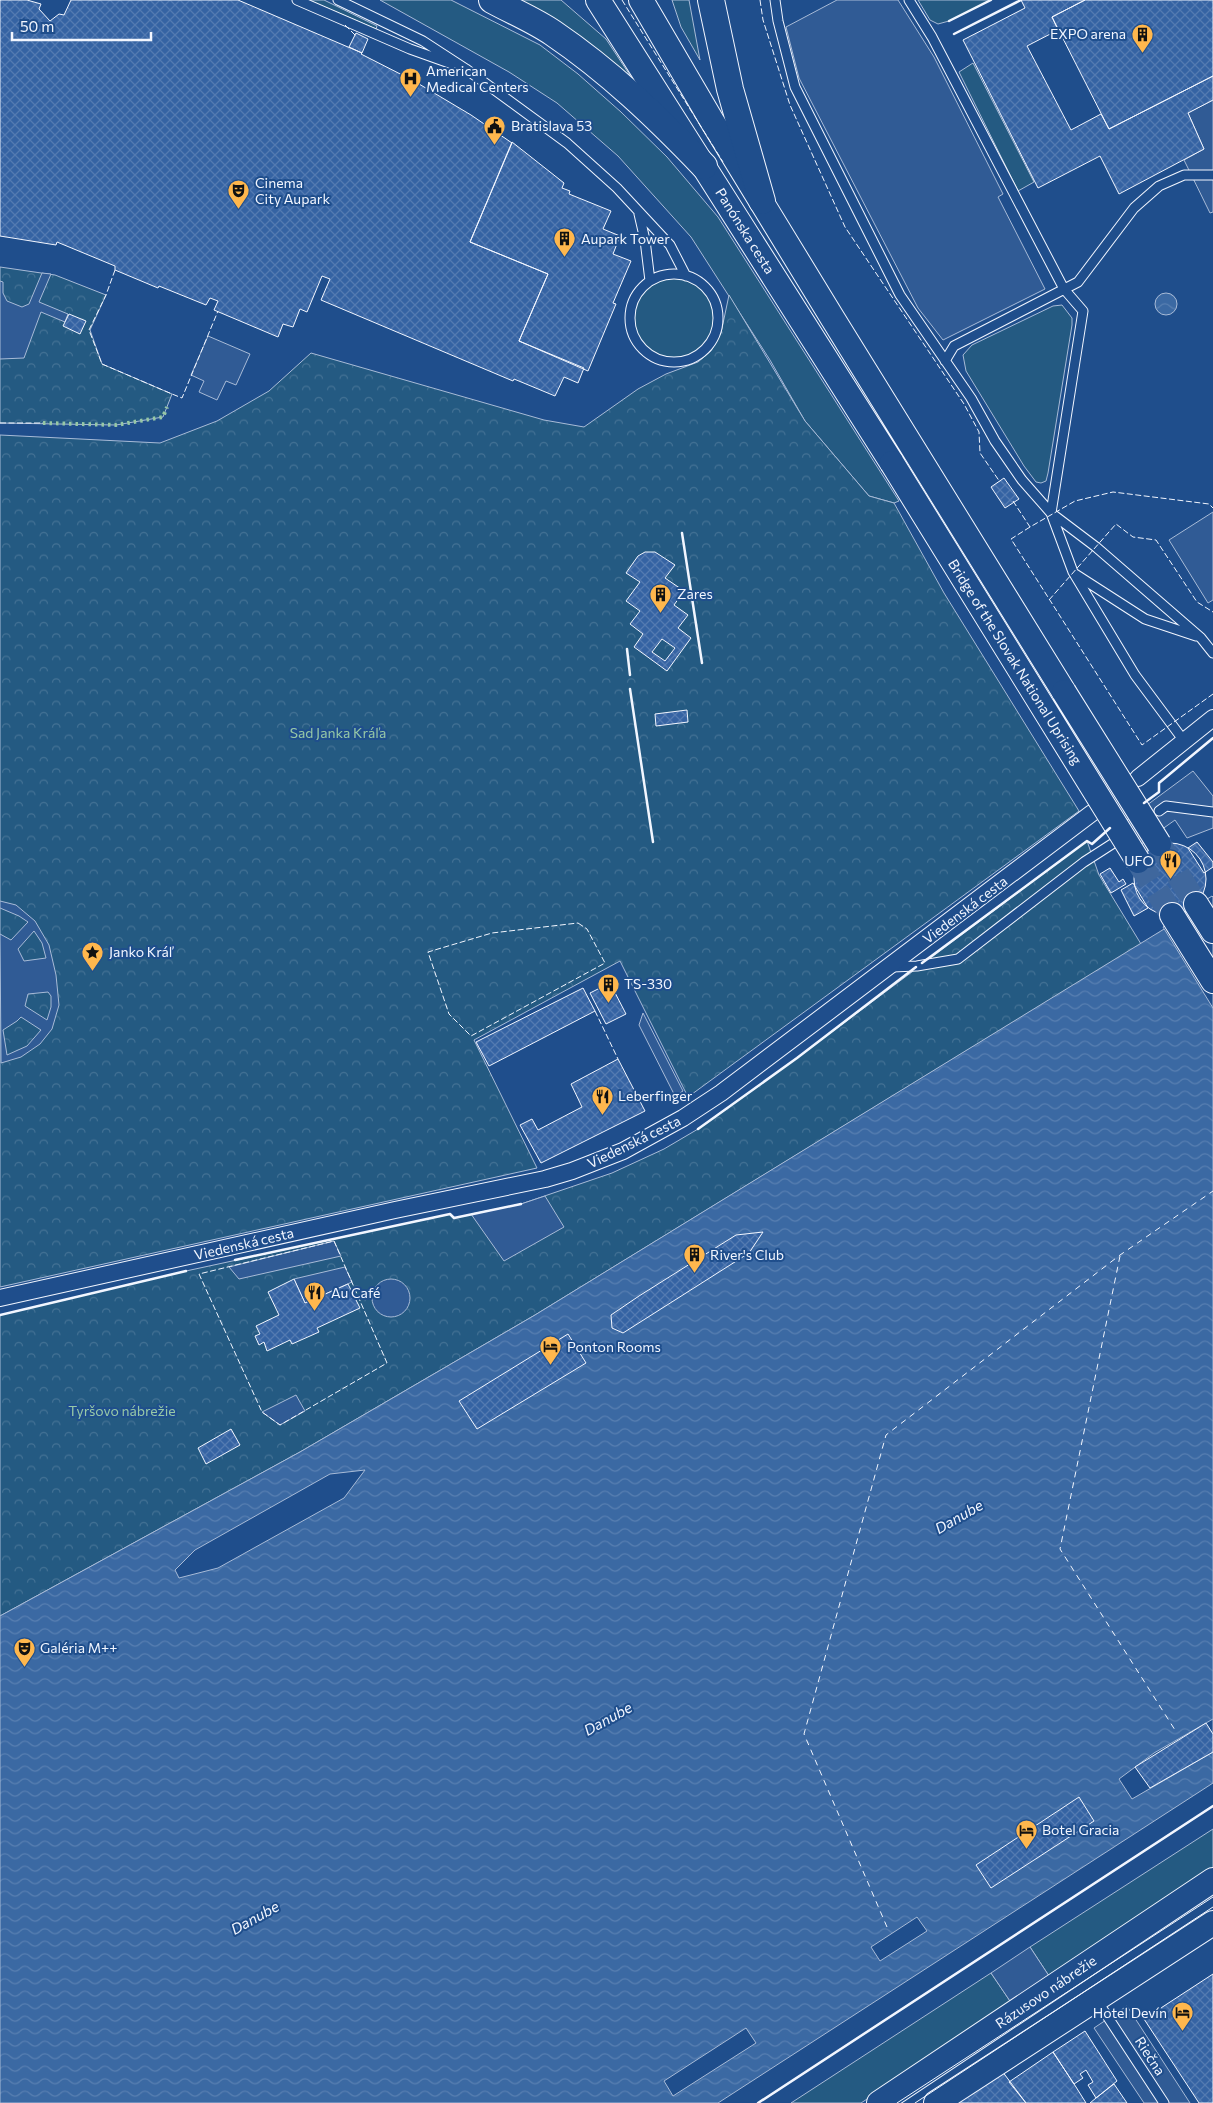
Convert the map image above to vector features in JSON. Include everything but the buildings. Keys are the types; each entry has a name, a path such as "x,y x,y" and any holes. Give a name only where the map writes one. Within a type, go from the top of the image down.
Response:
{"main road":[{"path":"492,0 551,32 603,69 650,111 704,166"},
{"name":"Panónska cesta","path":"598,0 892,463"},
{"path":"641,0 762,201"},
{"path":"711,0 730,89 762,201"},
{"name":"Bridge of the Slovak National Uprising","path":"762,201 913,449 1159,844"},
{"name":"Bridge of the Slovak National Uprising","path":"892,463 1138,860"},
{"path":"1196,904 1213,931"},
{"path":"1172,915 1213,981"},
{"name":"Rázusovo nábrežie","path":"879,2103 1210,1883"},
{"path":"936,2103 1213,1923"}],"street":[{"path":"1138,778 1213,718"},
{"name":"Viedenská cesta","path":"0,1298 395,1210 545,1179 572,1172 623,1150 702,1106 1092,813"}],"lane":[{"path":"297,0 410,49 466,69"},
{"path":"338,0 423,41 466,69 567,143 617,188 670,245 686,276"},
{"path":"774,0 795,87 900,295 971,398 995,441 1022,480 1051,514 1096,547 1201,638 1213,653"},
{"path":"910,0 932,37 1064,289 1083,311 1051,514 1073,572 1135,676 1184,741"},
{"path":"945,362 954,346 1078,282 1134,208 1159,186 1184,175 1213,175"},
{"path":"639,213 645,240 650,281"},
{"path":"674,274 686,276 702,283 713,296 717,305 718,322 713,339 708,346 694,357 678,362 662,361 650,355 640,346 633,334 630,318 631,309 638,293 650,281 661,276 674,274"},
{"path":"1073,572 1144,619 1201,638"},
{"path":"1159,811 1166,806 1213,812"},
{"path":"889,967 917,966 958,959 1084,862 1112,844"},
{"name":"Riečna","path":"1096,1999 1164,2103"}],"green space":[{"path":"308,0 324,0 377,26 376,29"},
{"path":"380,0 451,0 540,45 578,74 621,112 667,157 718,217 899,501 894,503 869,496 805,421 770,360 691,237 618,156 557,103 509,72"},
{"path":"510,0 561,0 606,39 637,86"},
{"path":"672,0 689,0 700,60 681,27"},
{"path":"918,0 991,0 949,21 938,24 930,20"},
{"path":"973,63 1034,182 1018,191 959,72"},
{"path":"0,267 55,275 106,295 90,330 102,364 172,394 163,417 116,425 0,423"},
{"path":"674,278 689,281 702,290 711,303 714,318 711,333 702,346 689,355 674,358 659,355 646,346 637,333 634,318 637,303 646,290 659,281"},
{"name":"Sad Janka Kráľa","path":"729,295 805,421 869,496 894,503 944,593 1079,811 688,1097 620,961 474,1040 537,1168 0,1287 0,435 160,443 217,421 269,391 311,353 544,420 584,427 638,389 666,374 698,362 711,351 721,333"},
{"path":"1062,305 1072,318 1072,325 1048,473 1046,481 1041,483 1036,482 1024,466 966,371 963,355 972,345 1053,306"},
{"name":"Tyršovo nábrežie","path":"1087,841 1099,875 1141,944 535,1315 300,1452 0,1616 0,1315 186,1271 450,1214 454,1218 521,1204 612,1173 664,1149 698,1129 797,1058"},
{"path":"1213,1829 1213,1868 1184,1890 1051,1979 1030,1947"},
{"path":"991,1973 1012,2004 861,2103 791,2103"}],"shaded area":[{"path":"837,0 898,0 934,57 1003,194 998,197 1045,289 943,340 918,308 799,78 786,27"},
{"path":"1213,100 1213,212 1210,213 1184,160 1204,149 1188,113"},
{"path":"42,273 51,274 39,302 68,314 65,322 41,312 24,358 0,359 0,281 3,282 3,293 7,301 22,307 29,304"},
{"path":"208,336 250,354 236,385 226,381 217,400 199,392 204,381 191,375"},
{"path":"1213,512 1213,600 1208,603 1169,540"},
{"path":"1193,771 1213,796 1213,828 1187,838 1175,820 1133,850 1116,828"},
{"path":"0,901 16,905 35,921 49,945 56,975 59,1005 52,1029 40,1044 21,1057 1,1063 0,934 11,940 28,922 0,908","holes":["34,931 42,943 46,958 24,961 18,949","48,992 51,996 51,1007 47,1020 25,1006 28,994","21,1017 41,1030 27,1046 7,1055 3,1030"]},
{"path":"643,1013 683,1091 675,1096 639,1025"},
{"path":"545,1196 564,1227 504,1261 471,1214 521,1204"},
{"path":"334,1241 341,1256 239,1279 229,1267"},
{"path":"345,1267 352,1282 305,1303 294,1279"},
{"path":"391,1279 405,1284 410,1298 405,1312 391,1317 377,1312 372,1298 377,1284"},
{"path":"296,1395 305,1411 280,1425 262,1412"},
{"path":"1030,1947 1051,1979 1012,2004 991,1973"},
{"path":"1127,2006 1190,2103 1144,2103 1094,2028"}],"water":[{"path":"1166,293 1174,296 1177,304 1174,312 1166,315 1158,312 1155,304 1158,296"},
{"name":"Danube","path":"1213,899 1213,1783 718,2103 0,2103 0,1616 300,1452 535,1315"}],"pier":[{"path":"1213,897 1213,1008 1163,927"},
{"path":"365,1470 344,1498 218,1568 179,1578 175,1570 195,1550 330,1474"},
{"path":"1213,1719 1213,1752 1132,1799 1119,1779 1154,1753"},
{"path":"917,1917 927,1931 880,1961 871,1947"},
{"path":"746,2028 756,2043 673,2096 664,2081"}],"ferry route":[{"path":"887,1927 804,1734 886,1435 1120,1255 1213,1191"},
{"path":"1120,1256 1060,1549 1175,1730"}],"tunnel":[{"path":"1159,844 1196,904"},
{"path":"1138,861 1172,915"}],"tram line":[{"path":"897,2103 1213,1897"},
{"path":"915,2103 1213,1907"}],"hedge":[{"path":"43,423 116,425 163,417 167,407"}],"fence":[{"path":"622,0 723,162"},
{"path":"760,0 763,20 790,105 845,227 964,404 979,432 980,453 1000,482"},
{"path":"345,25 357,37"},
{"path":"115,270 106,295 89,330 102,364 182,398 218,311"},
{"path":"0,423 43,423"},
{"path":"1013,501 1030,527 1075,501 1113,492 1209,504 1213,508"},
{"path":"1049,600 1116,524 1133,537 1156,540 1197,602 1213,612"},
{"path":"1030,527 1011,539 1142,745 1213,694"},
{"path":"578,923 587,929 605,963 471,1036 449,1014 428,952 492,933 578,923"},
{"path":"595,1011 618,1059"},
{"path":"334,1241 387,1363 280,1425 262,1412 199,1274 334,1241"}],"wall":[{"path":"949,21 991,0"},
{"path":"954,34 1021,0"},
{"path":"682,533 702,663"},
{"path":"627,649 630,675"},
{"path":"630,689 653,842"},
{"path":"1144,803 1159,792 1159,783 1213,738"},
{"path":"922,963 1087,841 1092,844 1110,828"},
{"path":"698,1129 797,1058 916,967"},
{"path":"235,1260 450,1214 454,1218 521,1204"},
{"path":"0,1315 186,1271"},
{"path":"758,2103 1213,1806"}],"place":[{"name":"EXPO arena","path":"1142,53"},
{"name":"American Medical Centers","path":"410,98"},
{"name":"Bratislava 53","path":"495,145"},
{"name":"Cinema City Aupark","path":"239,210"},
{"name":"Aupark Tower","path":"565,258"},
{"name":"Zares","path":"661,613"},
{"name":"UFO","path":"1170,880"},
{"name":"Janko Kráľ","path":"93,971"},
{"name":"TS-330","path":"608,1003"},
{"name":"Leberfinger","path":"602,1115"},
{"name":"River's Club","path":"694,1274"},
{"name":"Au Café","path":"315,1312"},
{"name":"Ponton Rooms","path":"551,1366"},
{"name":"Galéria M++","path":"24,1667"},
{"name":"Botel Gracia","path":"1026,1849"},
{"name":"Hotel Devín","path":"1183,2032"}]}
